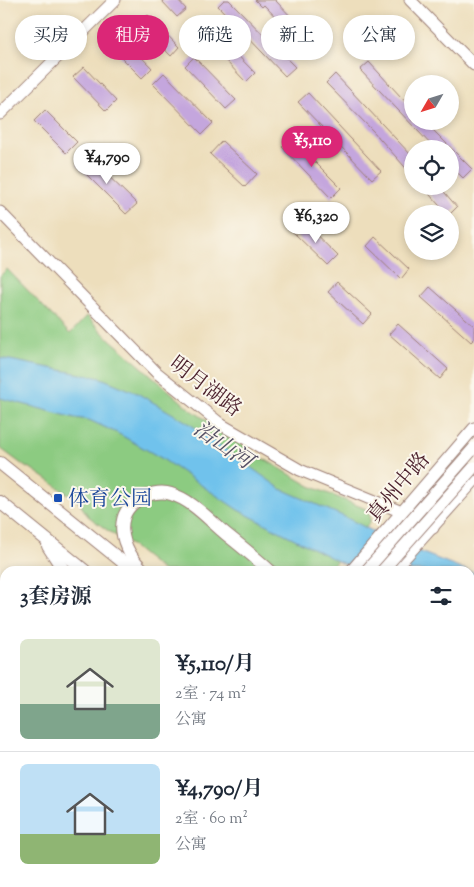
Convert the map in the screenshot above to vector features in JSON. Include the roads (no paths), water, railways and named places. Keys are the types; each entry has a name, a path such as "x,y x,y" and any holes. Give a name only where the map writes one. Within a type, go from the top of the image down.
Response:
{"main road":[{"path":"0,463 128,566"},
{"path":"140,566 124,545 122,527 126,511 136,501 154,492 170,493 186,501 264,566"},
{"path":"0,502 79,566"},
{"path":"43,537 61,566"}],"street":[{"path":"0,114 115,0"},
{"path":"410,0 474,66"},
{"path":"420,0 474,54"},
{"name":"明月湖路","path":"0,212 156,372 222,424 300,470 402,512 433,528"},
{"name":"真州中路","path":"355,566 474,428"},
{"name":"真州中路","path":"370,566 474,448"},
{"name":"真州中路","path":"386,566 474,467"},
{"path":"398,566 474,481"}],"water":[{"path":"0,358 101,378 137,393 187,422 281,489 345,517 392,541 456,566 347,566 238,510 161,458 117,433 89,420 0,398"}],"place":[{"name":"体育公园","path":"58,498"}],"water label":[{"name":"沿山河","path":"224,444"}]}
